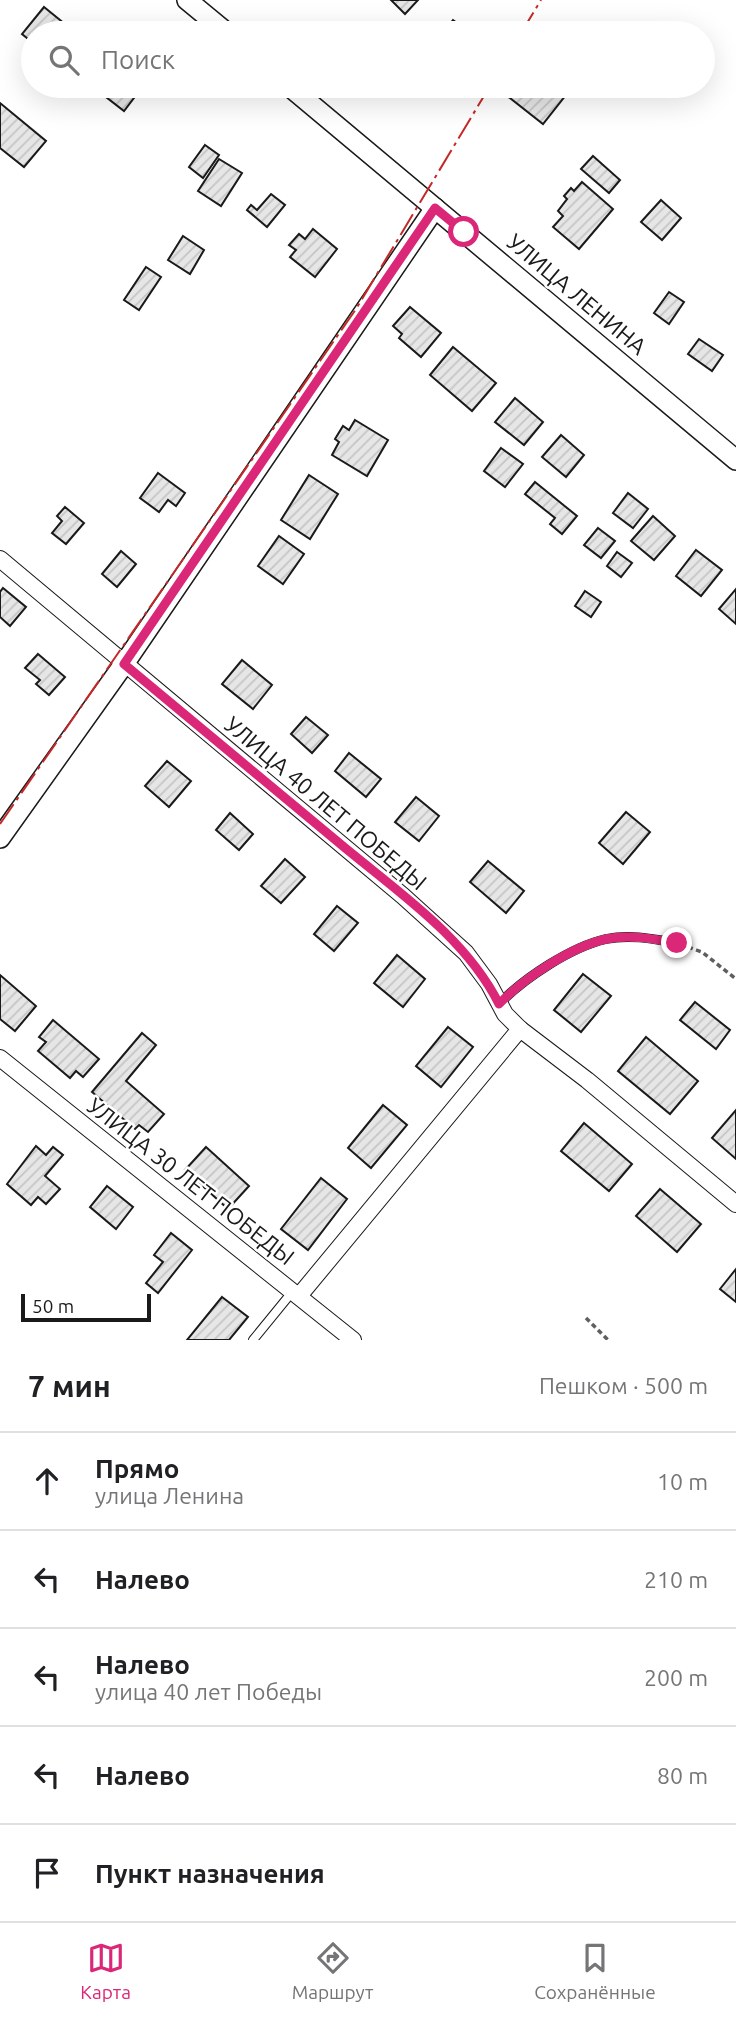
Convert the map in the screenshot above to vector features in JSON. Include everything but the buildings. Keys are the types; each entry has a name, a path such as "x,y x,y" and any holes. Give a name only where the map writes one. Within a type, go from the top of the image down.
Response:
{"street":[{"path":"187,0 212,21"},
{"name":"УЛИЦА ЛЕНИНА","path":"303,98 736,460"},
{"path":"0,838 124,664 435,208"},
{"name":"УЛИЦА 40 ЛЕТ ПОБЕДЫ","path":"0,559 403,896 466,953 489,984 499,1004 520,1030 587,1080 736,1204"},
{"path":"296,1293 520,1030"},
{"name":"УЛИЦА 30 ЛЕТ ПОБЕДЫ","path":"0,1058 296,1293 348,1338"}],"lane":[{"path":"499,1004 522,981 577,950 606,939 645,937 677,943"},
{"path":"253,1340 296,1293"}],"path":[{"path":"677,943 702,953 736,979"},
{"path":"586,1318 608,1340"}],"power":[{"path":"528,21 541,0"},
{"path":"0,824 356,309 483,98"}],"route":[{"path":"464,232 435,208 124,664 403,896 466,953 489,984 499,1004 522,981 577,950 606,939 645,937 677,943"}]}
